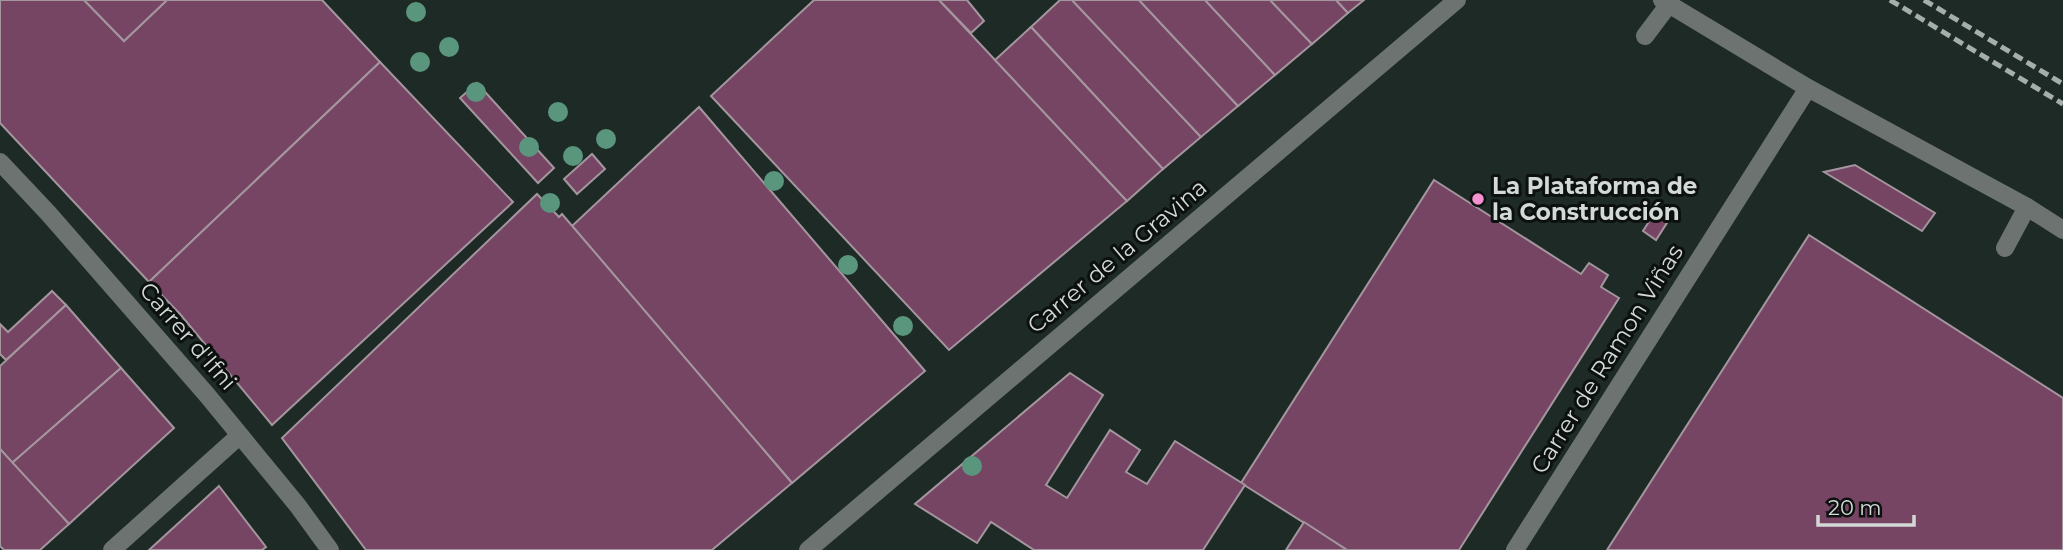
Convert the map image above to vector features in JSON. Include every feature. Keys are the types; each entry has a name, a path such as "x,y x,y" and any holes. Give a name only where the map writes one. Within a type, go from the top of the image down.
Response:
{"street":[{"name":"Carrer de la Gravina","path":"808,550 1457,0"},
{"path":"1645,36 1666,2 1808,89 2027,207 2063,230"},
{"name":"Carrer de Ramon Viñas","path":"1516,550 1808,89"},
{"name":"Carrer d'Ifni","path":"0,162 67,234 208,396 298,506 330,550"},
{"path":"2005,248 2027,207"},
{"path":"112,550 239,436"}],"building":[{"path":"0,0 84,0 124,41 167,0 322,0 380,62 149,282 0,123"},
{"path":"84,0 167,0 124,41"},
{"path":"814,0 939,0 1127,201 949,350 711,96"},
{"path":"939,0 967,0 984,21 971,33"},
{"path":"1060,0 1072,0 1201,137 1163,169 1031,27"},
{"path":"1072,0 1139,0 1238,106 1201,137"},
{"path":"1139,0 1205,0 1275,75 1238,106"},
{"path":"1205,0 1270,0 1312,44 1275,75"},
{"path":"1270,0 1336,0 1348,13 1312,44"},
{"path":"1336,0 1364,0 1348,13"},
{"path":"1031,27 1163,169 1127,201 995,60"},
{"path":"380,62 513,202 272,425 180,314 149,282"},
{"path":"477,83 554,168 538,183 460,98"},
{"path":"699,107 925,371 792,483 572,226"},
{"path":"592,154 605,169 577,194 564,179"},
{"path":"1855,165 1935,213 1922,231 1824,172"},
{"path":"1434,180 1581,274 1589,263 1608,275 1601,287 1619,298 1459,550 1347,550 1241,483"},
{"path":"537,194 559,217 562,214 792,483 712,550 366,550 282,438"},
{"path":"1659,206 1672,215 1656,240 1643,231"},
{"path":"1809,235 2063,398 2063,550 1607,550"},
{"path":"52,291 66,305 6,360 0,354 0,324 8,332"},
{"path":"66,305 121,368 12,463 0,449 0,366"},
{"path":"121,368 174,428 69,524 12,463"},
{"path":"1070,373 1103,395 1046,485 1067,498 1110,430 1140,450 1126,472 1147,484 1175,441 1245,485 1203,550 1034,550 991,522 977,543 915,504"},
{"path":"0,449 69,524 40,550 4,550 0,546"},
{"path":"219,486 266,547 262,550 149,550"},
{"path":"1304,522 1347,550 1286,550"}],"railway":[{"path":"1890,0 2063,104"},
{"path":"1924,0 2063,84"}],"place":[{"name":"La Plataforma de la Construcción","path":"1478,199"}]}
